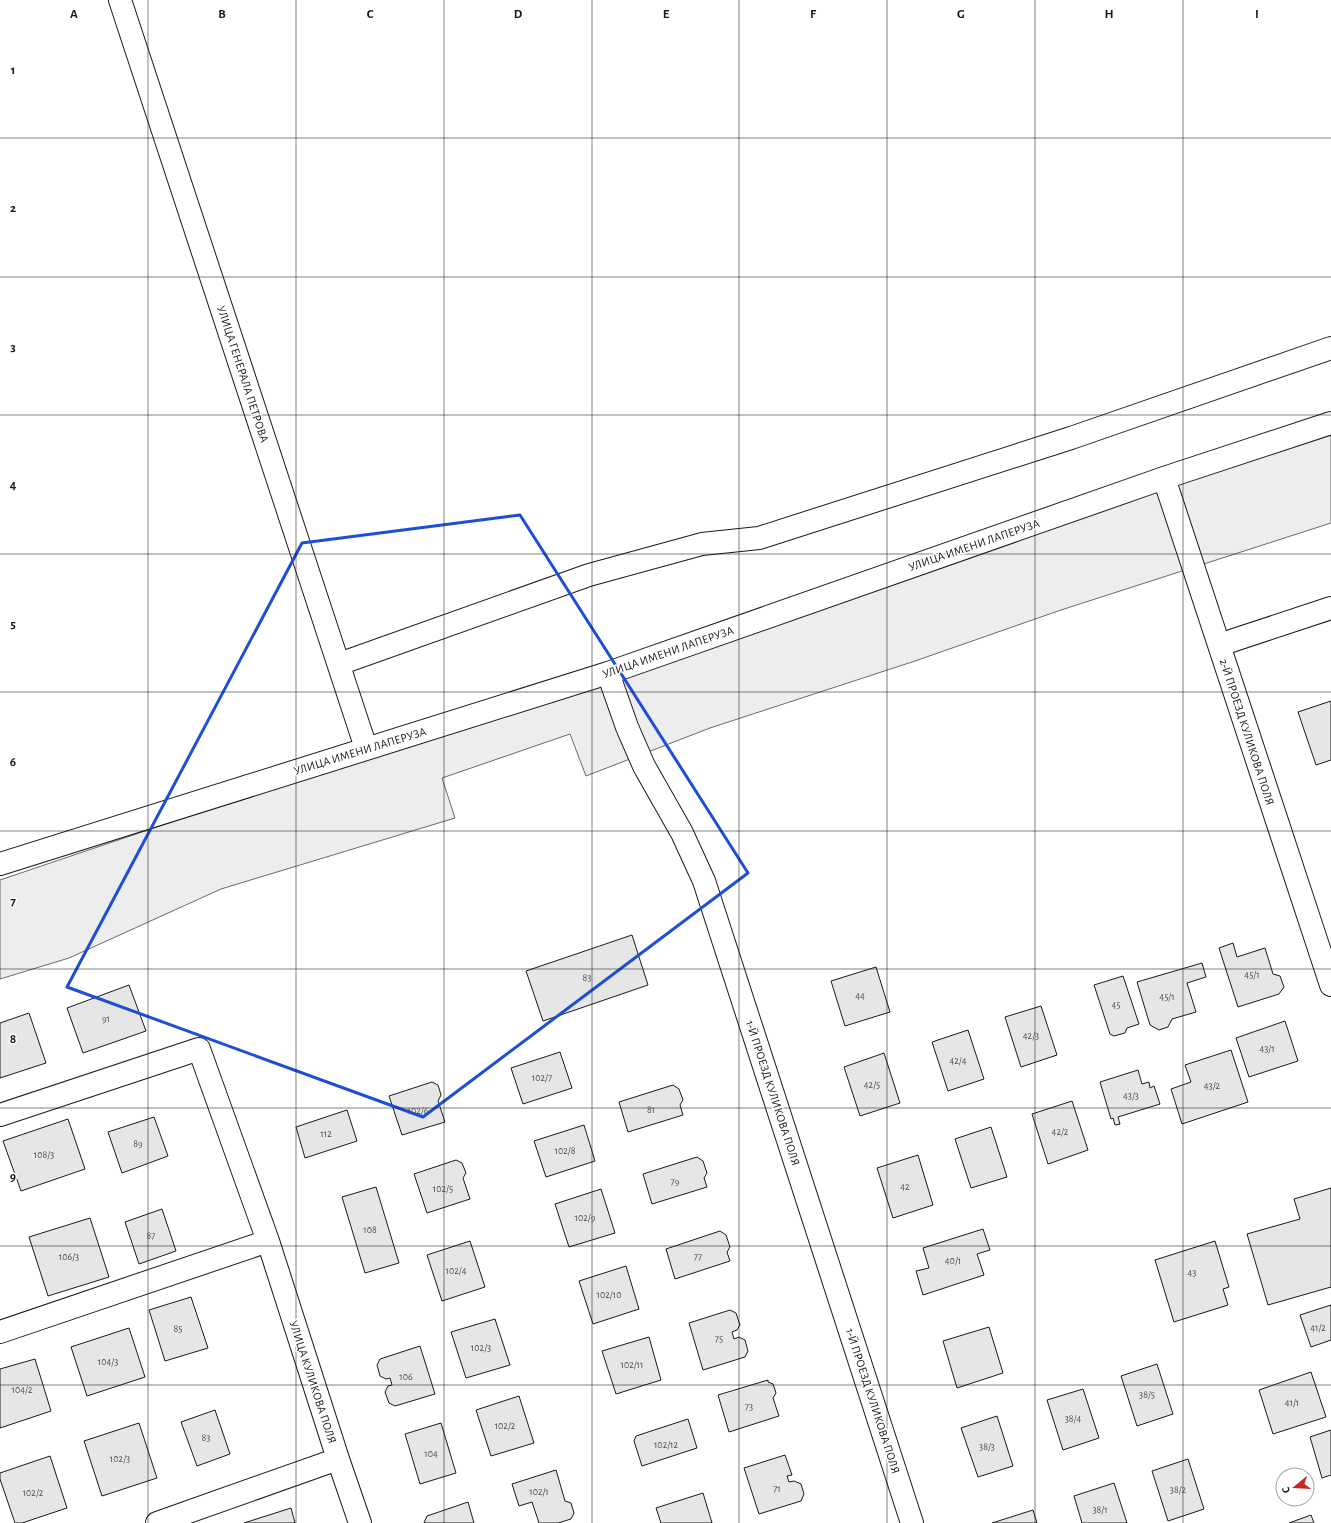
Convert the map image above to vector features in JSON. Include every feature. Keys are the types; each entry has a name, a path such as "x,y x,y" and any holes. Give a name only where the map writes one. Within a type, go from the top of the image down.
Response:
{"street":[{"name":"УЛИЦА ГЕНЕРАЛА ПЕТРОВА","path":"120,0 366,748"},
{"path":"339,664 589,575 702,544 759,538 1071,438 1331,348"},
{"name":"УЛИЦА ИМЕНИ ЛАПЕРУЗА","path":"0,864 608,673 1164,478 1331,423"},
{"name":"2-Й ПРОЕЗД КУЛИКОВА ПОЛЯ","path":"1164,478 1331,985"},
{"path":"1219,645 1331,608"},
{"name":"1-Й ПРОЕЗД КУЛИКОВА ПОЛЯ","path":"608,673 627,727 644,766 682,833 704,881 912,1523"},
{"name":"УЛИЦА КУЛИКОВА ПОЛЯ","path":"0,1115 199,1049 268,1241 360,1523"},
{"path":"0,1332 268,1241"},
{"path":"157,1523 338,1459"}],"highlighted area":[{"path":"520,515 748,873 423,1117 67,987 302,543"}],"shaded area":[{"path":"1331,430 1331,523 1061,610 915,661 710,728 586,776 570,734 442,778 455,818 221,889 69,958 0,979 0,880"}],"building":[{"path":"1331,701 1331,760 1316,765 1298,712"},
{"path":"632,935 648,985 543,1021 526,971"},
{"path":"1233,943 1237,957 1265,948 1273,974 1280,976 1284,987 1279,994 1238,1007 1219,948"},
{"path":"1202,963 1206,977 1187,983 1196,1012 1172,1019 1168,1027 1159,1030 1150,1025 1137,982"},
{"path":"876,967 890,1012 845,1026 831,981"},
{"path":"1123,976 1139,1024 1127,1028 1125,1033 1114,1036 1110,1034 1094,985"},
{"path":"129,985 146,1031 83,1053 67,1008"},
{"path":"1041,1006 1057,1055 1021,1067 1005,1017"},
{"path":"29,1013 46,1063 0,1078 0,1023"},
{"path":"1285,1021 1298,1061 1249,1077 1236,1038"},
{"path":"968,1030 984,1079 948,1091 932,1042"},
{"path":"1231,1050 1248,1102 1182,1124 1171,1089 1191,1082 1185,1065"},
{"path":"560,1052 572,1088 523,1104 511,1068"},
{"path":"884,1053 900,1103 860,1116 844,1067"},
{"path":"1138,1070 1142,1084 1149,1082 1150,1088 1154,1086 1160,1104 1118,1117 1120,1124 1115,1125 1113,1118 1111,1119 1100,1082"},
{"path":"432,1082 438,1085 441,1095 438,1101 445,1122 402,1135 389,1096"},
{"path":"673,1085 679,1089 683,1100 680,1105 683,1115 628,1132 619,1102"},
{"path":"1072,1101 1088,1150 1048,1164 1032,1114"},
{"path":"347,1110 357,1141 305,1158 296,1127"},
{"path":"154,1117 168,1156 122,1173 108,1132"},
{"path":"68,1119 85,1169 21,1191 3,1141"},
{"path":"584,1125 595,1161 546,1177 534,1141"},
{"path":"991,1127 1007,1177 971,1188 955,1139"},
{"path":"918,1155 933,1205 893,1218 877,1168"},
{"path":"697,1157 703,1161 707,1173 704,1178 707,1187 652,1204 643,1174"},
{"path":"456,1160 462,1163 466,1173 463,1178 470,1199 427,1213 414,1174"},
{"path":"376,1187 399,1263 365,1273 342,1197"},
{"path":"1331,1188 1331,1287 1268,1305 1247,1234 1300,1219 1294,1199"},
{"path":"601,1189 615,1233 569,1247 555,1204"},
{"path":"162,1209 176,1251 139,1264 125,1222"},
{"path":"90,1218 109,1277 48,1296 29,1237"},
{"path":"983,1229 990,1250 977,1254 984,1275 923,1295 916,1271 929,1268 923,1248"},
{"path":"720,1231 726,1235 730,1247 727,1252 730,1261 675,1279 666,1249"},
{"path":"470,1241 485,1287 442,1301 427,1255"},
{"path":"1215,1241 1229,1287 1223,1289 1228,1305 1174,1322 1155,1260"},
{"path":"626,1266 639,1309 593,1324 579,1281"},
{"path":"191,1297 208,1348 165,1361 149,1310"},
{"path":"1331,1305 1331,1340 1311,1347 1300,1315"},
{"path":"730,1310 736,1313 740,1325 737,1330 732,1332 734,1339 739,1337 745,1340 748,1351 745,1357 703,1370 689,1323"},
{"path":"495,1319 510,1365 466,1378 451,1332"},
{"path":"989,1327 1003,1373 957,1388 943,1341"},
{"path":"129,1328 145,1377 87,1396 71,1347"},
{"path":"649,1337 661,1380 616,1394 602,1351"},
{"path":"420,1346 435,1394 395,1406 389,1403 385,1392 388,1386 392,1385 390,1378 386,1379 380,1376 377,1365 380,1359"},
{"path":"35,1359 51,1411 0,1428 0,1369"},
{"path":"1157,1364 1173,1414 1137,1426 1121,1376"},
{"path":"1311,1372 1326,1417 1273,1434 1259,1390"},
{"path":"768,1380 768,1382 773,1384 776,1393 773,1398 779,1416 729,1432 718,1395"},
{"path":"1083,1389 1099,1438 1063,1450 1047,1400"},
{"path":"519,1396 534,1443 491,1456 476,1410"},
{"path":"215,1410 230,1454 197,1466 181,1422"},
{"path":"997,1416 1013,1466 978,1477 961,1428"},
{"path":"688,1419 697,1448 642,1466 634,1441 636,1436"},
{"path":"139,1423 157,1478 102,1496 84,1441"},
{"path":"441,1423 456,1473 420,1484 405,1434"},
{"path":"1331,1430 1331,1475 1322,1478 1310,1437"},
{"path":"785,1455 792,1475 787,1476 789,1482 794,1481 801,1484 804,1494 801,1501 759,1514 744,1468"},
{"path":"50,1456 67,1508 22,1523 15,1523 0,1479 0,1473"},
{"path":"1188,1459 1204,1509 1168,1521 1152,1471"},
{"path":"556,1470 565,1501 571,1503 574,1513 571,1519 558,1523 539,1523 532,1502 519,1506 512,1484"},
{"path":"1114,1483 1127,1523 1082,1523 1074,1496"},
{"path":"703,1493 712,1523 661,1523 656,1508"},
{"path":"468,1502 474,1523 424,1523 427,1516"},
{"path":"291,1508 295,1523 244,1523"},
{"path":"1033,1510 1037,1523 992,1523"},
{"path":"1311,1515 1314,1523 1289,1523"}]}
